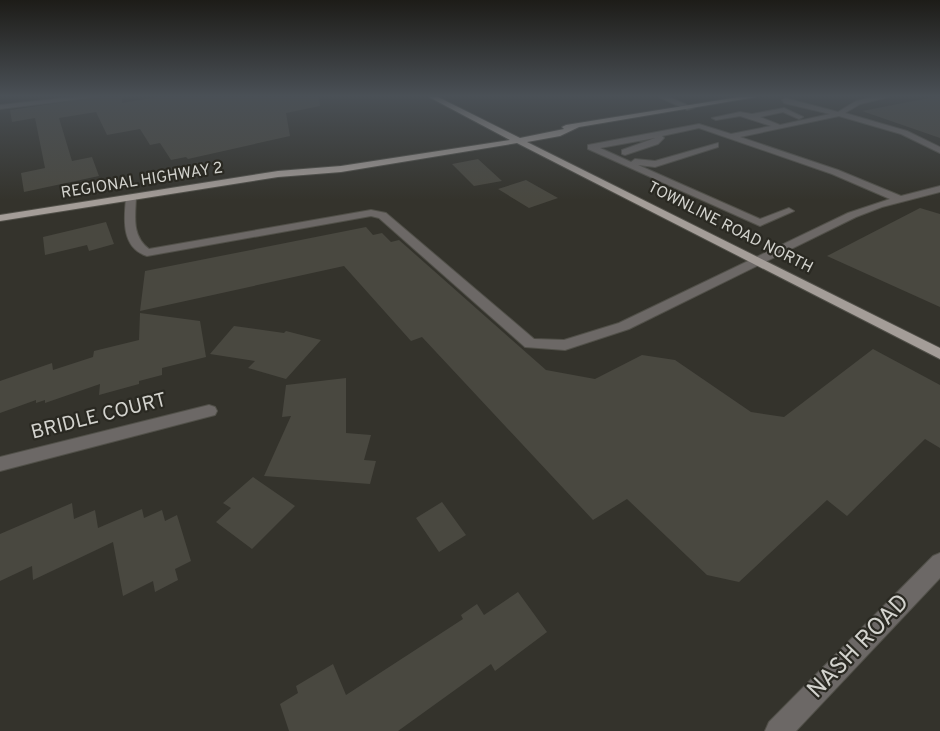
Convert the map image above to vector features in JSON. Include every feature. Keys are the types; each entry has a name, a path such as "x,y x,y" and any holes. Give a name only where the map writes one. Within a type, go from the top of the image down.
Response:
{"main road":[{"name":"TOWNLINE ROAD NORTH","path":"497,131 940,354"},
{"name":"REGIONAL HIGHWAY 2","path":"0,218 290,173 354,158 538,131"},
{"name":"REGIONAL HIGHWAY 2","path":"290,173 340,169 517,141 564,131"}],"street":[{"path":"672,131 591,147 759,223 789,211"},
{"path":"716,131 834,172 899,199"},
{"path":"732,136 758,131"},
{"path":"899,131 919,137 940,150"},
{"path":"657,134 660,138 655,142 625,152 634,161 655,165 715,145"},
{"path":"131,198 129,228 136,246 147,253 370,213 382,215 530,344 566,345 624,326 852,215 899,199 940,189"},
{"name":"BRIDLE COURT","path":"0,464 209,411"},
{"name":"NASH ROAD","path":"778,731 940,563"}],"building":[{"path":"38,131 63,131 72,161 92,157 99,176 24,192 21,173 45,168"},
{"path":"105,131 128,131 107,135"},
{"path":"141,131 289,131 290,136 188,159 186,157 171,160 160,143 150,145"},
{"path":"920,131 940,131 940,138"},
{"path":"478,159 502,181 474,186 452,164"},
{"path":"526,180 558,198 529,208 498,189"},
{"path":"920,208 940,214 940,307 827,256"},
{"path":"106,222 114,244 89,251 87,245 45,255 43,237"},
{"path":"366,227 373,235 382,233 391,242 399,240 546,370 595,379 642,355 675,360 751,412 784,417 873,349 940,385 940,448 925,439 847,516 827,500 739,582 707,575 627,499 593,520 422,337 411,341 344,266 140,311 145,271"},
{"path":"140,313 200,321 206,357 162,368 162,375 99,395 100,384 45,403 45,400 36,403 36,400 0,413 0,381 52,363 53,370 93,357 94,351 139,340"},
{"path":"234,326 284,333 286,331 321,340 286,379 248,368 255,361 210,354"},
{"path":"346,378 346,433 371,435 364,460 376,461 370,484 264,476 291,416 282,417 286,385"},
{"path":"253,477 295,506 252,549 216,522 231,508 223,503"},
{"path":"442,502 466,535 439,552 416,518"},
{"path":"72,503 74,519 95,510 98,528 142,509 144,518 162,510 165,521 177,515 191,561 175,569 178,580 155,592 153,581 123,596 113,542 33,580 32,566 0,581 0,534"},
{"path":"518,592 547,632 495,671 491,664 398,731 289,731 280,704 298,693 296,686 333,664 346,695 463,619 461,615 477,604 484,615"}]}
